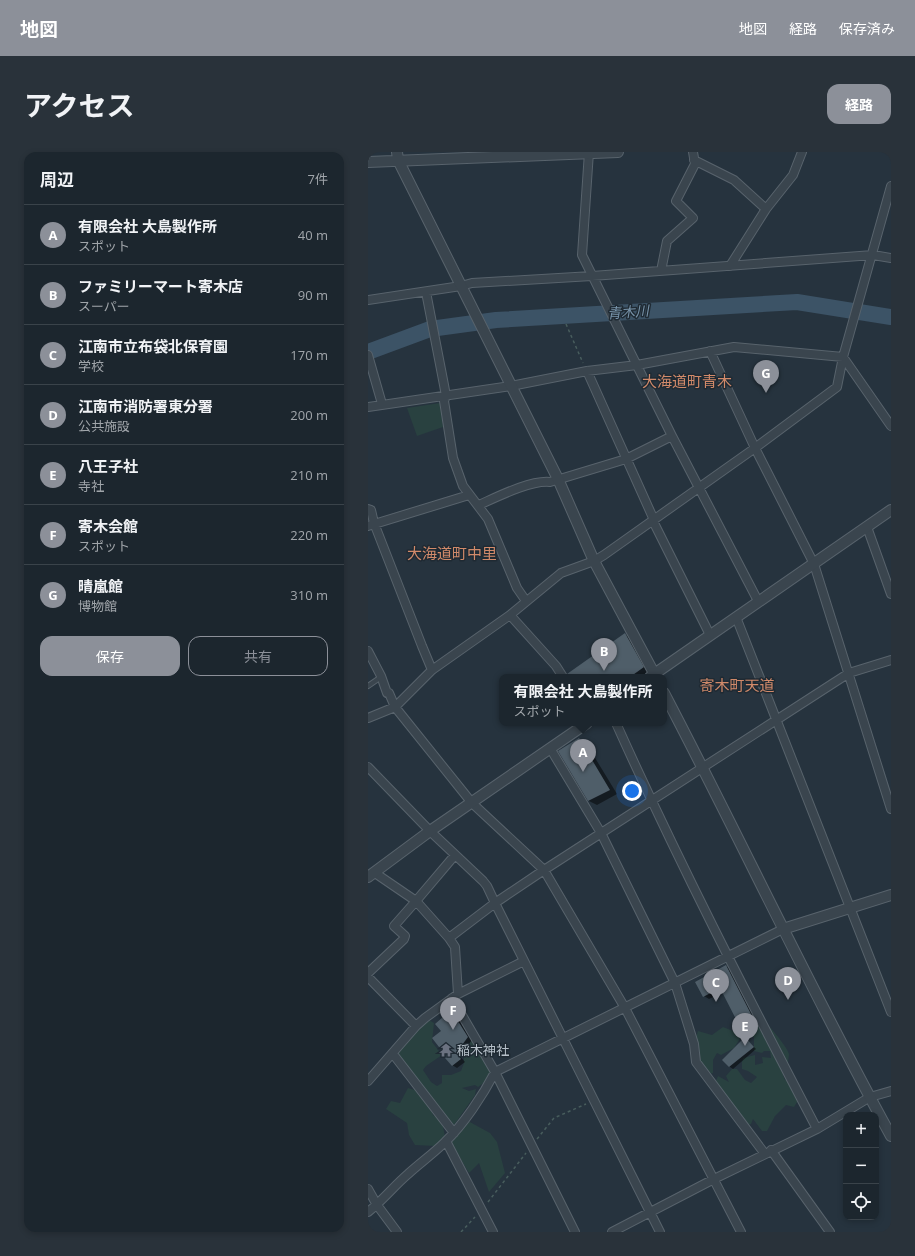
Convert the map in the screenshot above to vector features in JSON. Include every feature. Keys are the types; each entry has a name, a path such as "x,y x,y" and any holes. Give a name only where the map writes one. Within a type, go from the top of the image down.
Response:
{"street":[{"path":"368,162 398,156 618,152"},
{"path":"730,266 766,210 793,175 802,152"},
{"path":"589,153 582,255 672,436 758,601"},
{"path":"398,156 472,309 558,479 594,561 652,674"},
{"path":"693,156 734,180 766,210"},
{"path":"660,271 667,241 692,218 676,201 695,164 693,156"},
{"path":"368,718 395,707 432,670 510,615 561,573 594,561 755,448 836,387 891,186"},
{"path":"368,300 426,292 472,283 592,276 873,255 891,258"},
{"path":"426,292 446,396 444,402 453,458 463,486 479,505 488,519 517,588 526,601"},
{"path":"368,407 511,386 587,371 637,365 734,347 843,357 891,426"},
{"path":"710,351 755,448 814,564 891,809"},
{"path":"368,356 382,404"},
{"path":"587,371 653,520 710,635"},
{"path":"479,505 510,491 542,481 550,482 626,460 672,436"},
{"path":"371,525 470,494"},
{"path":"368,509 371,510 371,525 432,670"},
{"path":"656,674 758,601 891,510"},
{"path":"868,527 891,594"},
{"path":"510,615 556,666 561,674"},
{"path":"736,617 891,1012"},
{"path":"368,651 395,707 472,804 544,870 625,1008 741,1232"},
{"path":"449,938 544,870 849,673 891,660"},
{"path":"667,699 704,768 784,929 891,1136"},
{"path":"575,1232 495,1072 455,996 455,947 449,938 416,902 371,875 583,726"},
{"path":"617,726 651,801 736,974 817,1129"},
{"path":"550,748 601,833 675,983 694,1044 696,1062 830,1232"},
{"path":"368,767 430,832 487,886 660,1232"},
{"path":"368,972 404,940 405,936 394,926 455,855"},
{"path":"368,1212 377,1205 407,1174 454,1133 477,1102 495,1072 784,929 891,895"},
{"path":"368,1081 416,1026 425,1018 455,996 524,961"},
{"path":"368,977 416,1026"},
{"path":"393,1054 454,1133"},
{"path":"612,1232 714,1179 817,1129 870,1097 891,1091"},
{"path":"446,1141 493,1232"},
{"path":"368,1189 396,1232"}],"lane":[{"path":"368,686 381,676"}],"path":[{"path":"566,324 587,371"},
{"path":"461,1232 482,1210 554,1118 593,1100"}],"green space":[{"path":"440,403 443,427 417,436 407,408"},
{"path":"757,1014 775,1033 787,1050 789,1054 788,1063 783,1071 783,1075 785,1080 790,1078 800,1097 794,1107 786,1105 775,1116 767,1131 762,1131 753,1119 751,1124 744,1126 715,1083 718,1076 729,1082 726,1076 732,1069 737,1069 745,1080 751,1083 757,1077 742,1069 743,1058 755,1055 755,1065 763,1063 762,1057 771,1058 770,1051 764,1051 762,1053 754,1051 754,1037 741,1037 734,1048 721,1055 717,1053 713,1060 713,1073 707,1075 699,1063 694,1044 698,1031 712,1035 723,1027 733,1031 752,1021"},
{"path":"429,1020 434,1023 432,1042 442,1055 426,1066 423,1070 431,1082 437,1086 442,1083 442,1075 451,1075 461,1071 464,1063 464,1052 472,1039 492,1071 485,1082 478,1087 475,1085 462,1088 469,1091 476,1089 475,1095 454,1125 397,1053 420,1025"},
{"path":"408,1088 415,1090 419,1096 426,1093 433,1115 442,1121 445,1137 435,1146 415,1145 409,1135 407,1123 386,1109 391,1101 400,1103"},
{"path":"468,1121 490,1133 497,1142 505,1173 489,1192 479,1163 469,1173 451,1143"}],"building":[{"path":"625,633 644,667 634,674 567,674"},
{"path":"579,738 610,790 588,801 558,751"},
{"path":"726,965 753,1018 739,1025 720,988 703,997 695,982"},
{"path":"451,1010 468,1037 456,1053 461,1059 452,1066 432,1038 441,1031 435,1024"},
{"path":"745,1037 754,1047 729,1067 722,1060"}],"waterway":[{"name":"青木川","path":"368,352 430,329 496,320 797,302 891,317"}],"place":[{"name":"晴嵐館","path":"766,393"},
{"name":"ファミリーマート寄木店","path":"604,671"},
{"name":"有限会社 大島製作所","path":"583,772"},
{"name":"江南市消防署東分署","path":"788,1000"},
{"name":"江南市立布袋北保育園","path":"716,1002"},
{"name":"寄木会館","path":"453,1030"},
{"name":"八王子社","path":"745,1046"},
{"name":"稲木神社","path":"446,1050"}],"district":[{"name":"大海道町青木","path":"687,382"},
{"name":"大海道町中里","path":"452,554"},
{"name":"寄木町天道","path":"737,686"}]}
